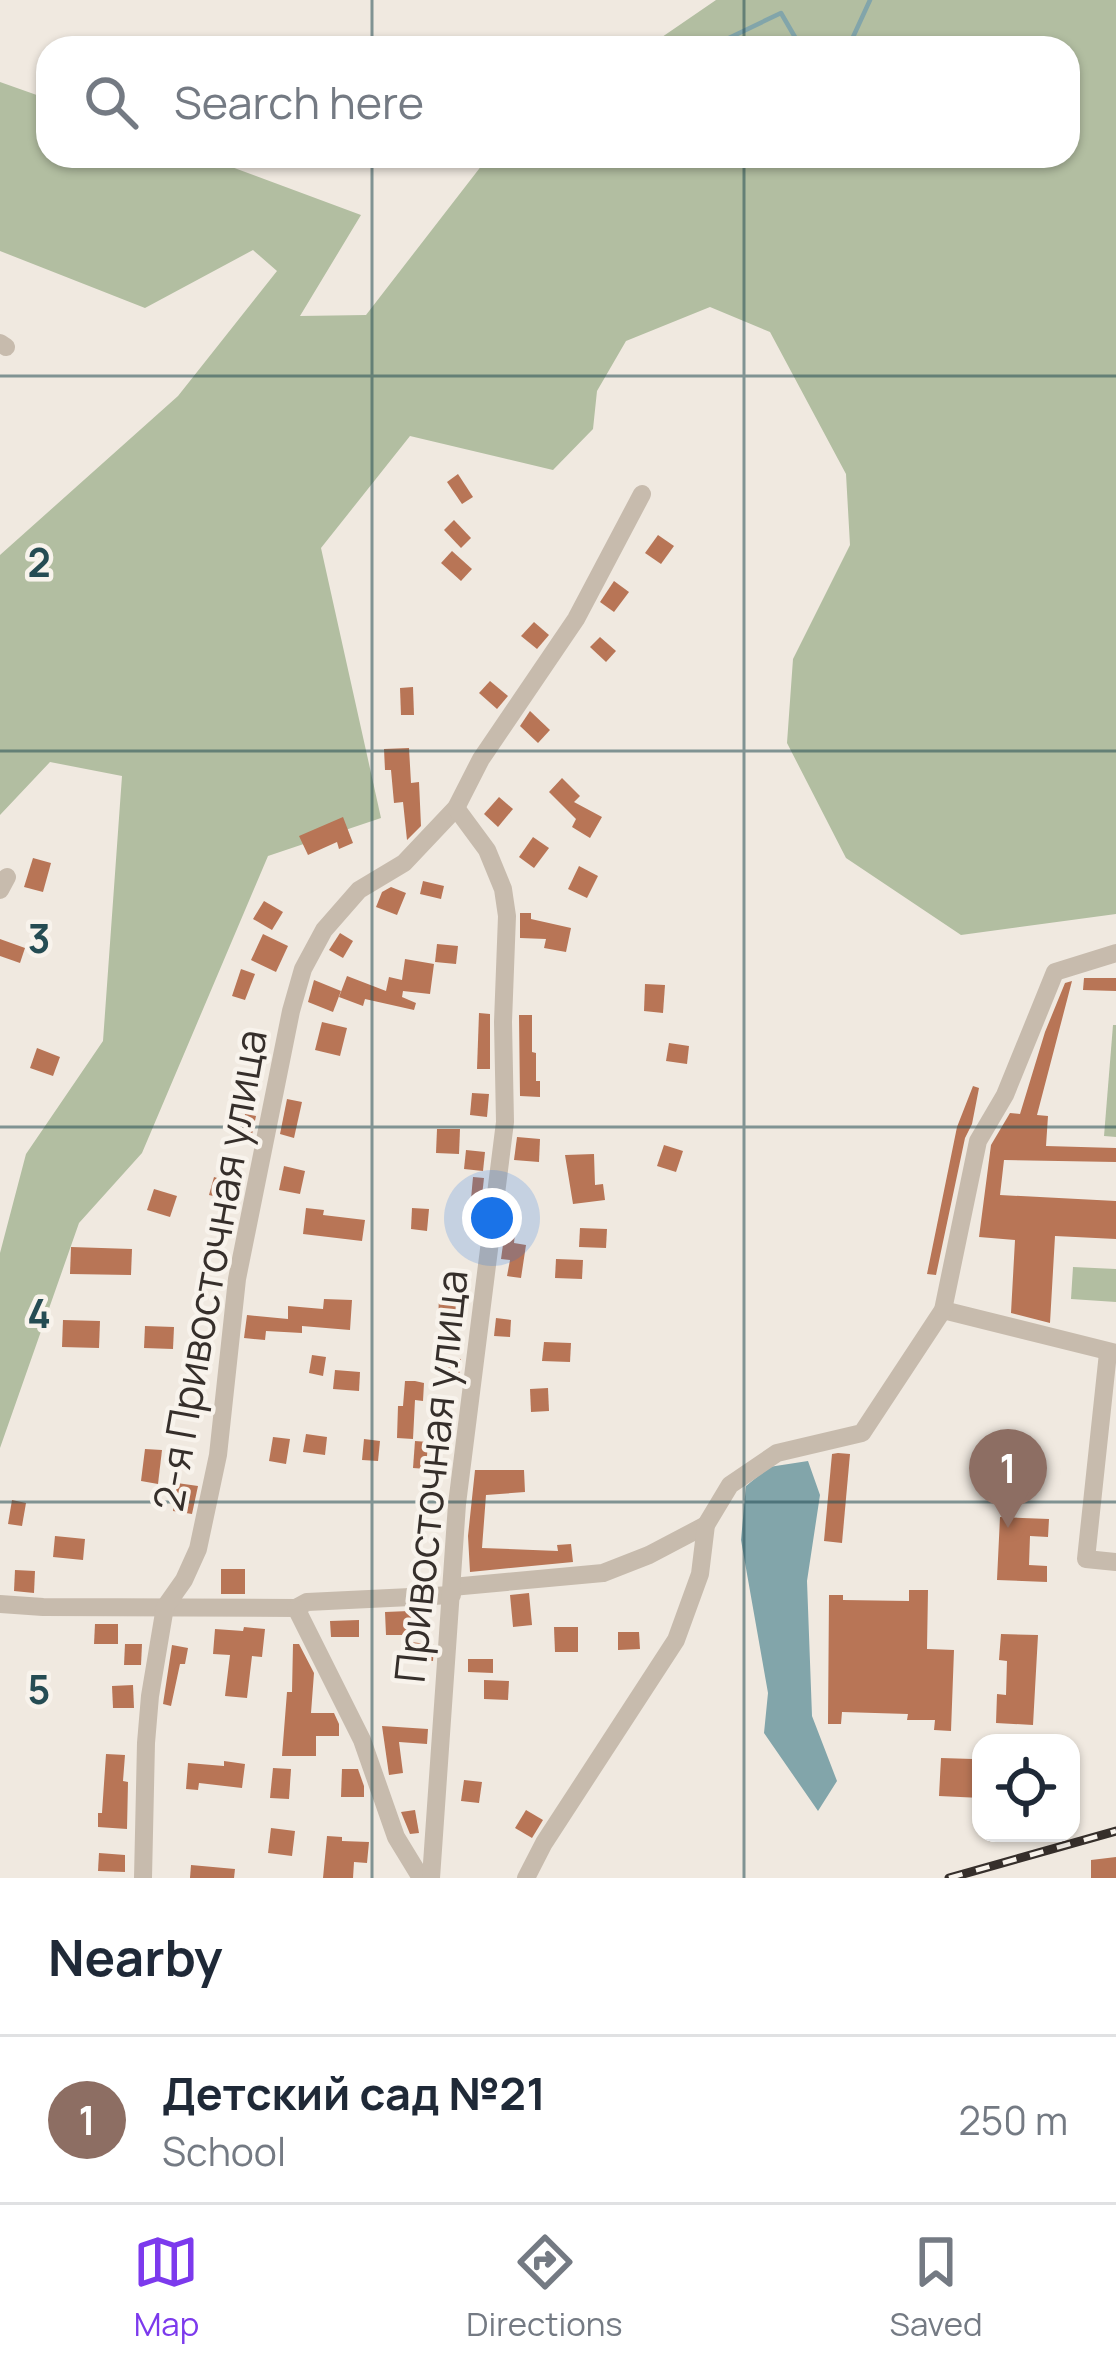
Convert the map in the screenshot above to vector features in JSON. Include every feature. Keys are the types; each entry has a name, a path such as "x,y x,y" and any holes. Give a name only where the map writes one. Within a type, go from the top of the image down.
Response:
{"street":[{"name":"2-я Привосточная улица","path":"143,1878 146,1743 165,1607 198,1549 218,1454 237,1279 303,969 324,930 359,890 404,863 456,808 481,759 576,619 642,494"},
{"name":"Привосточная улица","path":"430,1878 457,1504 505,1122 507,916 503,890 487,850 456,808"},
{"path":"526,1878 676,1640 700,1574 706,1526 730,1485 777,1453 862,1433 943,1310 978,1141 1005,1096 1055,972 1116,953"},
{"path":"943,1310 1112,1353 1086,1559 1116,1562"},
{"path":"0,1604 296,1608 307,1602 452,1591 603,1573 706,1526"},
{"path":"296,1608 362,1740 396,1838 421,1878"}],"green space":[{"path":"716,0 1116,0 1116,914 961,935 846,858 787,743 793,659 850,545 846,474 770,332 710,307 626,341 597,391 593,429 553,470 410,436 321,548 381,818 268,856 142,1153 79,1223 0,1448 0,1253 26,1154 103,1041 122,776 50,762 0,815 0,555 178,396 277,271 253,250 145,308 0,251 0,82 36,95 36,168 234,168 361,215 300,316 366,315 480,168 1080,168 1080,36 664,36"},
{"path":"1116,1025 1116,1137 1104,1136"},
{"path":"1073,1267 1116,1269 1116,1302 1071,1299"}],"water":[{"path":"808,1461 820,1495 807,1581 812,1716 837,1781 818,1811 764,1733 768,1693 741,1540 746,1486 769,1467"}],"building":[{"path":"458,474 473,497 462,504 447,482"},
{"path":"454,520 471,538 461,548 444,530"},
{"path":"658,535 674,546 661,564 645,553"},
{"path":"452,551 472,569 461,581 441,563"},
{"path":"614,581 629,592 614,612 600,602"},
{"path":"534,622 549,635 537,649 521,636"},
{"path":"600,637 616,651 606,662 590,647"},
{"path":"490,681 508,696 497,709 479,693"},
{"path":"413,687 414,715 401,715 400,688"},
{"path":"530,711 550,730 538,743 520,726"},
{"path":"409,748 411,783 419,782 421,826 407,840 403,802 394,803 384,749"},
{"path":"562,778 580,796 574,802 602,817 590,838 572,827 576,819 549,792"},
{"path":"499,797 513,809 498,827 484,814"},
{"path":"343,817 353,843 339,849 337,842 308,855 299,836"},
{"path":"533,837 549,848 534,868 519,857"},
{"path":"33,858 51,863 43,892 24,887"},
{"path":"579,866 598,876 587,898 568,889"},
{"path":"423,881 444,886 441,899 420,894"},
{"path":"391,887 406,893 397,915 376,907 382,892"},
{"path":"264,901 283,912 272,930 253,919"},
{"path":"520,913 571,928 566,952 544,948 546,939 520,938"},
{"path":"340,933 353,941 343,958 329,950"},
{"path":"263,934 288,946 276,972 251,960"},
{"path":"0,939 25,948 20,963 0,956"},
{"path":"437,944 458,946 456,964 435,962"},
{"path":"405,959 434,964 430,994 403,991 402,997 416,1003 414,1010 365,999 363,1006 339,997 347,976 386,991 389,977 402,980"},
{"path":"241,969 255,974 245,1000 232,996"},
{"path":"1084,978 1116,978 1116,991 1083,990"},
{"path":"314,980 341,991 333,1012 308,1002"},
{"path":"1072,981 1037,1115 1048,1116 1046,1146 1116,1148 1116,1162 1004,1160 1000,1195 1116,1201 1116,1239 1055,1236 1050,1323 1011,1313 1015,1240 979,1237 991,1145 1010,1113 1020,1114 1045,1032 1065,983"},
{"path":"645,984 665,985 663,1013 644,1011"},
{"path":"479,1013 490,1014 490,1069 477,1069"},
{"path":"519,1015 532,1015 540,1097 520,1096"},
{"path":"322,1022 347,1028 340,1056 315,1050"},
{"path":"669,1043 689,1046 687,1064 666,1061"},
{"path":"37,1048 60,1057 53,1076 30,1068"},
{"path":"973,1086 979,1088 972,1124 936,1275 927,1274 957,1127"},
{"path":"472,1093 489,1094 487,1117 470,1115"},
{"path":"287,1099 302,1102 294,1138 280,1134"},
{"path":"245,1114 256,1116 250,1144 239,1142"},
{"path":"437,1129 460,1129 459,1154 436,1153"},
{"path":"517,1137 540,1139 539,1162 514,1160"},
{"path":"664,1145 683,1151 676,1172 657,1166"},
{"path":"466,1150 485,1152 483,1171 464,1169"},
{"path":"594,1154 595,1185 603,1184 605,1200 573,1204 565,1155"},
{"path":"284,1166 305,1171 300,1194 279,1190"},
{"path":"214,1177 233,1183 228,1200 209,1195"},
{"path":"473,1177 484,1178 479,1223 469,1221"},
{"path":"154,1189 177,1196 170,1217 147,1210"},
{"path":"306,1208 365,1220 362,1241 303,1234"},
{"path":"412,1208 429,1209 427,1231 411,1229"},
{"path":"506,1223 516,1224 514,1243 526,1245 521,1278 507,1276 510,1260 501,1259"},
{"path":"580,1228 607,1229 606,1248 579,1247"},
{"path":"71,1247 132,1249 131,1275 70,1274"},
{"path":"556,1259 583,1260 582,1279 555,1278"},
{"path":"439,1296 456,1297 455,1325 438,1324"},
{"path":"324,1299 352,1300 350,1330 302,1326 302,1333 266,1331 265,1340 244,1338 247,1315 288,1319 288,1306 323,1309"},
{"path":"496,1318 511,1320 510,1337 494,1336"},
{"path":"63,1320 100,1321 99,1348 62,1347"},
{"path":"145,1326 174,1327 173,1349 144,1348"},
{"path":"544,1342 571,1343 570,1362 542,1361"},
{"path":"312,1355 326,1357 323,1376 309,1373"},
{"path":"446,1358 461,1359 459,1377 445,1376"},
{"path":"335,1370 360,1372 359,1391 333,1389"},
{"path":"405,1381 424,1383 423,1401 415,1400 413,1439 397,1438"},
{"path":"548,1388 549,1411 531,1412 530,1389"},
{"path":"306,1434 327,1437 325,1455 303,1452"},
{"path":"273,1437 290,1439 286,1464 269,1461"},
{"path":"364,1439 380,1441 378,1461 362,1460"},
{"path":"415,1441 428,1442 426,1469 413,1468"},
{"path":"145,1449 162,1450 158,1484 141,1481"},
{"path":"832,1454 850,1454 842,1543 824,1541"},
{"path":"475,1470 524,1470 525,1492 486,1495 482,1548 558,1551 557,1545 571,1544 573,1562 470,1572 468,1536"},
{"path":"177,1483 198,1486 192,1514 173,1511"},
{"path":"12,1500 26,1503 22,1526 8,1524"},
{"path":"1000,1517 1049,1519 1048,1537 1030,1536 1029,1565 1047,1566 1047,1582 997,1580"},
{"path":"55,1536 85,1539 83,1560 53,1557"},
{"path":"221,1569 245,1569 245,1594 221,1594"},
{"path":"15,1570 35,1571 34,1593 14,1591"},
{"path":"909,1590 928,1590 927,1649 954,1650 951,1731 934,1730 935,1720 907,1720 908,1714 842,1712 841,1724 828,1724 829,1595 843,1595 843,1600 909,1601"},
{"path":"529,1593 532,1625 513,1627 510,1595"},
{"path":"409,1611 417,1616 416,1635 386,1635 385,1612"},
{"path":"359,1620 359,1637 331,1637 330,1621"},
{"path":"95,1624 118,1624 118,1644 94,1644"},
{"path":"244,1627 265,1629 262,1657 252,1656 247,1698 225,1696 230,1655 213,1654 215,1629 243,1631"},
{"path":"554,1627 578,1627 578,1652 555,1652"},
{"path":"618,1632 639,1632 640,1649 618,1650"},
{"path":"1001,1634 1038,1635 1033,1725 996,1723 997,1694 1006,1695 1007,1661 999,1660"},
{"path":"404,1641 434,1645 433,1661 404,1657"},
{"path":"125,1644 142,1644 141,1665 124,1665"},
{"path":"293,1644 299,1644 314,1673 311,1713 334,1713 339,1724 339,1736 316,1736 316,1756 282,1756 287,1692 292,1692"},
{"path":"172,1645 188,1648 171,1706 163,1704"},
{"path":"468,1659 493,1659 493,1673 468,1672"},
{"path":"484,1680 509,1681 508,1700 484,1699"},
{"path":"133,1685 134,1708 113,1708 112,1686"},
{"path":"382,1726 428,1729 427,1744 399,1742 403,1773 389,1775"},
{"path":"106,1754 125,1755 127,1829 98,1827"},
{"path":"941,1758 972,1759 972,1798 939,1796"},
{"path":"224,1761 245,1764 242,1788 199,1783 198,1790 186,1789 188,1763 224,1766"},
{"path":"273,1768 291,1769 289,1799 270,1798"},
{"path":"342,1769 358,1769 364,1797 341,1797"},
{"path":"464,1780 482,1782 479,1803 461,1801"},
{"path":"415,1810 419,1833 410,1834 401,1812"},
{"path":"526,1810 543,1820 532,1838 515,1828"},
{"path":"271,1828 295,1831 292,1856 268,1853"},
{"path":"327,1836 369,1842 367,1863 354,1862 353,1878 323,1878"},
{"path":"99,1853 125,1855 125,1872 98,1871"},
{"path":"1116,1857 1116,1878 1091,1878 1091,1860"},
{"path":"191,1865 235,1869 234,1878 190,1878"}],"waterway":[{"path":"854,36 870,0"},
{"path":"733,36 781,13 794,36"}],"railway":[{"path":"949,1878 1116,1831"}],"place":[{"name":"Детский сад №21","path":"1008,1528"}]}
